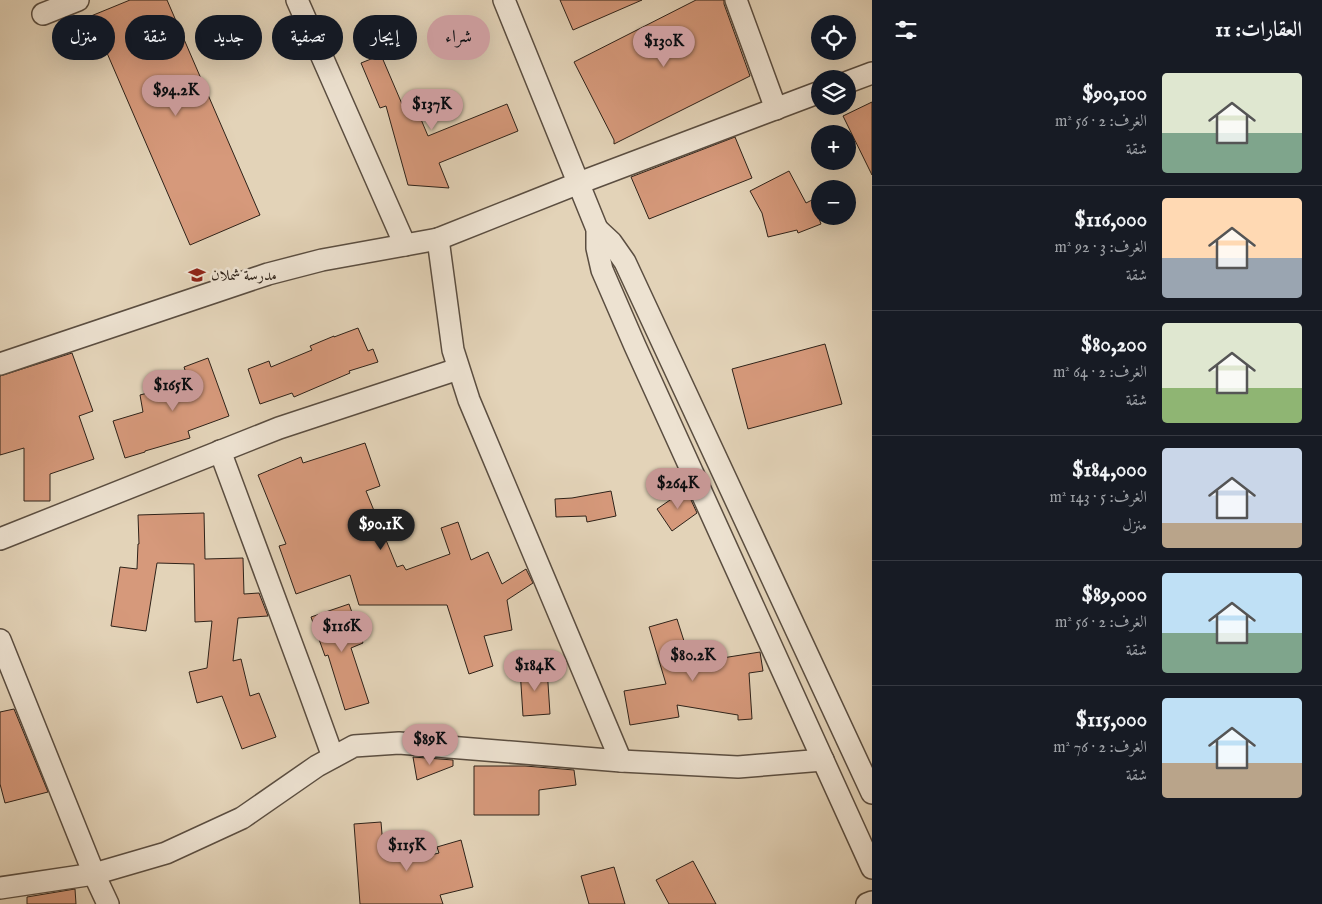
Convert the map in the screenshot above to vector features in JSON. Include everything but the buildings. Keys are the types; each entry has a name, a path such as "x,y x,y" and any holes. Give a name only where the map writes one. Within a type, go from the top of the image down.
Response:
{"street":[{"path":"43,14 78,0"},
{"path":"297,0 405,245"},
{"path":"504,0 597,229 597,248 602,270 872,868"},
{"path":"736,0 776,109"},
{"path":"856,79 872,73"},
{"path":"1,360 268,274 322,260 438,239 811,95"},
{"path":"597,229 611,242 629,270 872,793"},
{"path":"438,239 453,350 458,369 469,400 621,761"},
{"path":"0,539 279,428 458,369"},
{"path":"220,451 333,757"},
{"path":"0,640 94,874 108,904"},
{"path":"0,888 94,874 166,853 242,818 317,766 354,746 399,742 621,761 738,767 823,760"},
{"path":"867,904 872,902"}],"place":[{"name":"مدرسة شملان","path":"197,275"}]}
